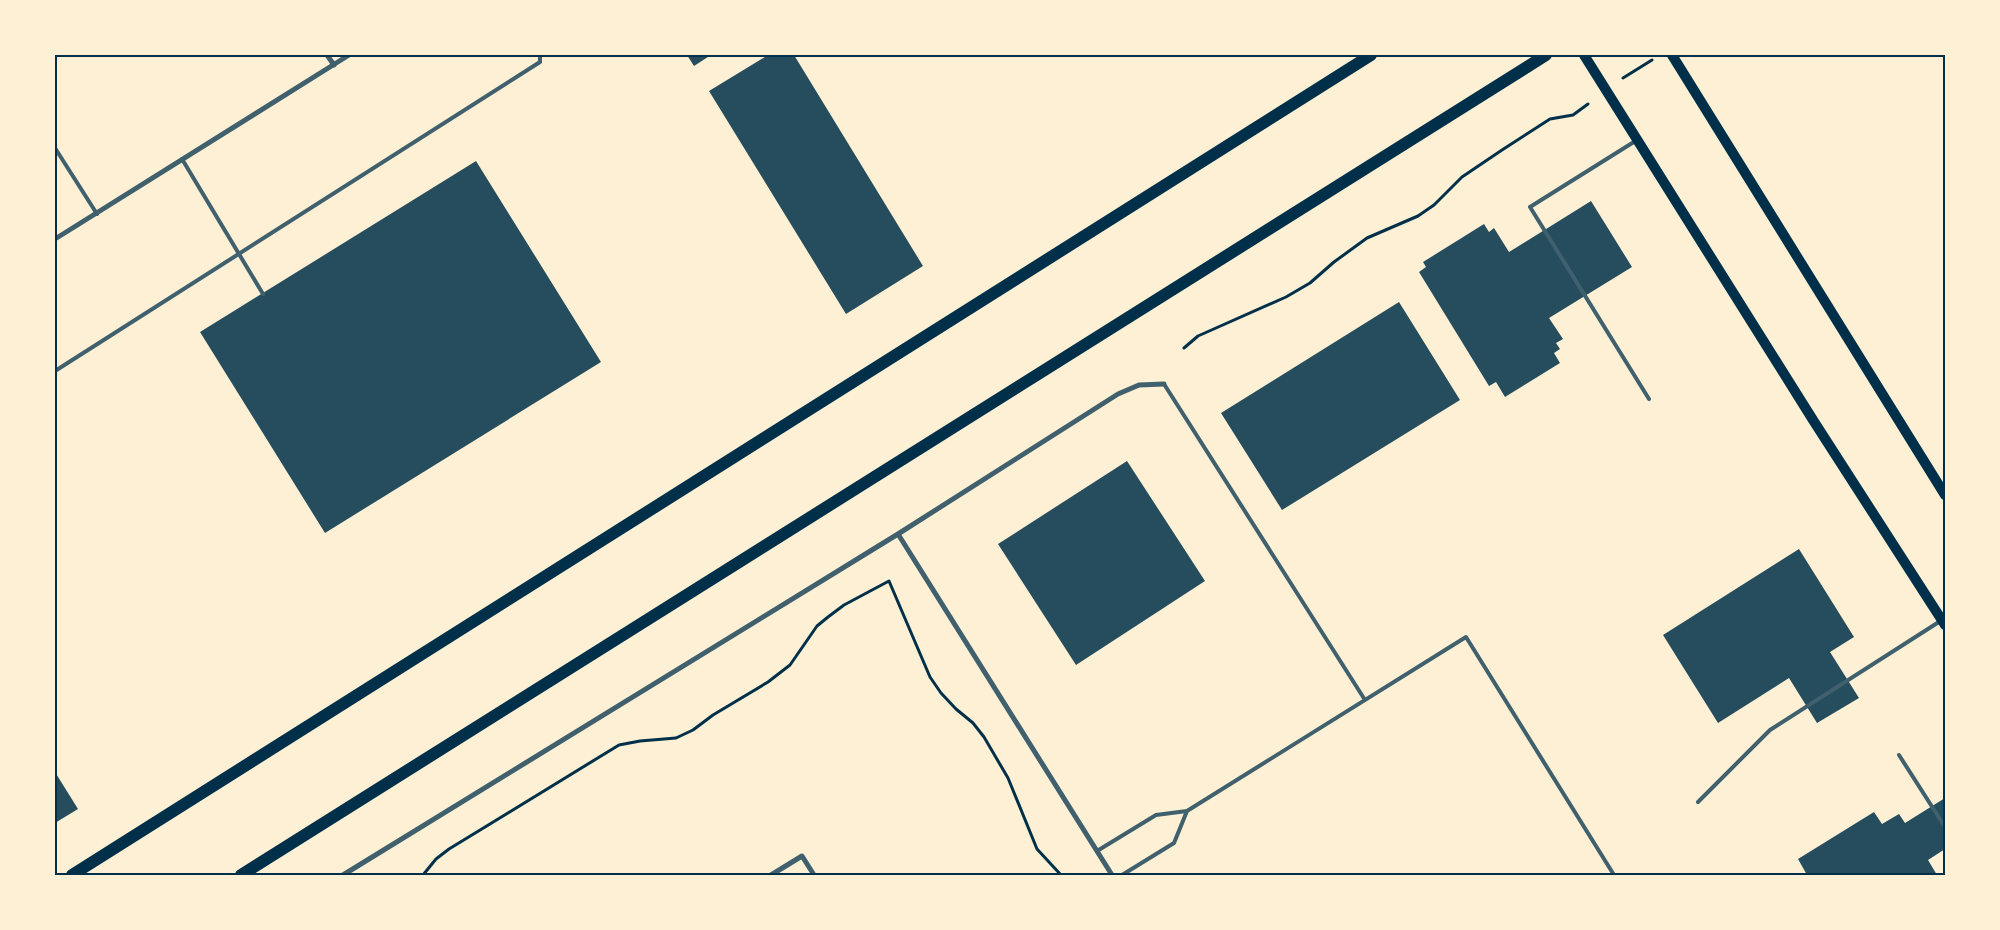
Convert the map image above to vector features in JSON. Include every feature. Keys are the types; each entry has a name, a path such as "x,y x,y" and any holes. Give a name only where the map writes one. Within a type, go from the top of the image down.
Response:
{"main road":[{"path":"72,875 1371,55"},
{"path":"241,875 1546,55"},
{"path":"1584,55 1813,420 1943,622"},
{"path":"1672,55 1945,495"}],"street":[{"path":"328,55 334,65"},
{"path":"55,239 350,55"},
{"path":"343,875 898,534 1118,394 1139,385 1164,384"},
{"path":"898,534 1112,875"},
{"path":"771,875 802,856 814,875"}],"lane":[{"path":"55,371 540,62 540,55"},
{"path":"1637,140 1530,207 1649,399"},
{"path":"55,148 97,214"},
{"path":"182,160 263,294"},
{"path":"1164,384 1365,700"},
{"path":"1698,802 1770,730 1943,622"},
{"path":"1097,851 1156,815 1187,811 1466,637 1614,875"},
{"path":"1899,755 1945,827"},
{"path":"1122,875 1174,843 1187,811"}],"path":[{"path":"1184,348 1198,336 1286,297 1310,283 1334,262 1367,238 1418,216 1434,205 1462,177 1550,119 1573,115"},
{"path":"424,875 436,860 449,849 620,745 676,738 693,730 712,715 768,682 790,666 817,626 828,617 844,605 889,581 930,677 956,710 974,724 984,737 1008,778 1038,849 1060,875"}],"building":[{"path":"687,55 711,55 694,66"},
{"path":"768,55 794,55 923,266 846,314 709,91"},
{"path":"476,161 601,362 325,533 200,332"},
{"path":"1591,201 1632,267 1549,318 1563,339 1556,343 1560,349 1554,353 1560,363 1505,397 1496,382 1489,386 1419,272 1426,267 1423,262 1484,224 1489,232 1494,228 1509,252"},
{"path":"1399,302 1460,400 1282,510 1221,413"},
{"path":"1127,461 1205,581 1076,665 998,544"},
{"path":"1799,549 1854,637 1830,652 1859,698 1817,723 1789,678 1718,723 1663,635"},
{"path":"55,772 78,809 55,823"},
{"path":"1945,798 1945,849 1928,860 1937,875 1807,875 1798,859 1874,812 1882,824 1899,814 1905,823"}]}
